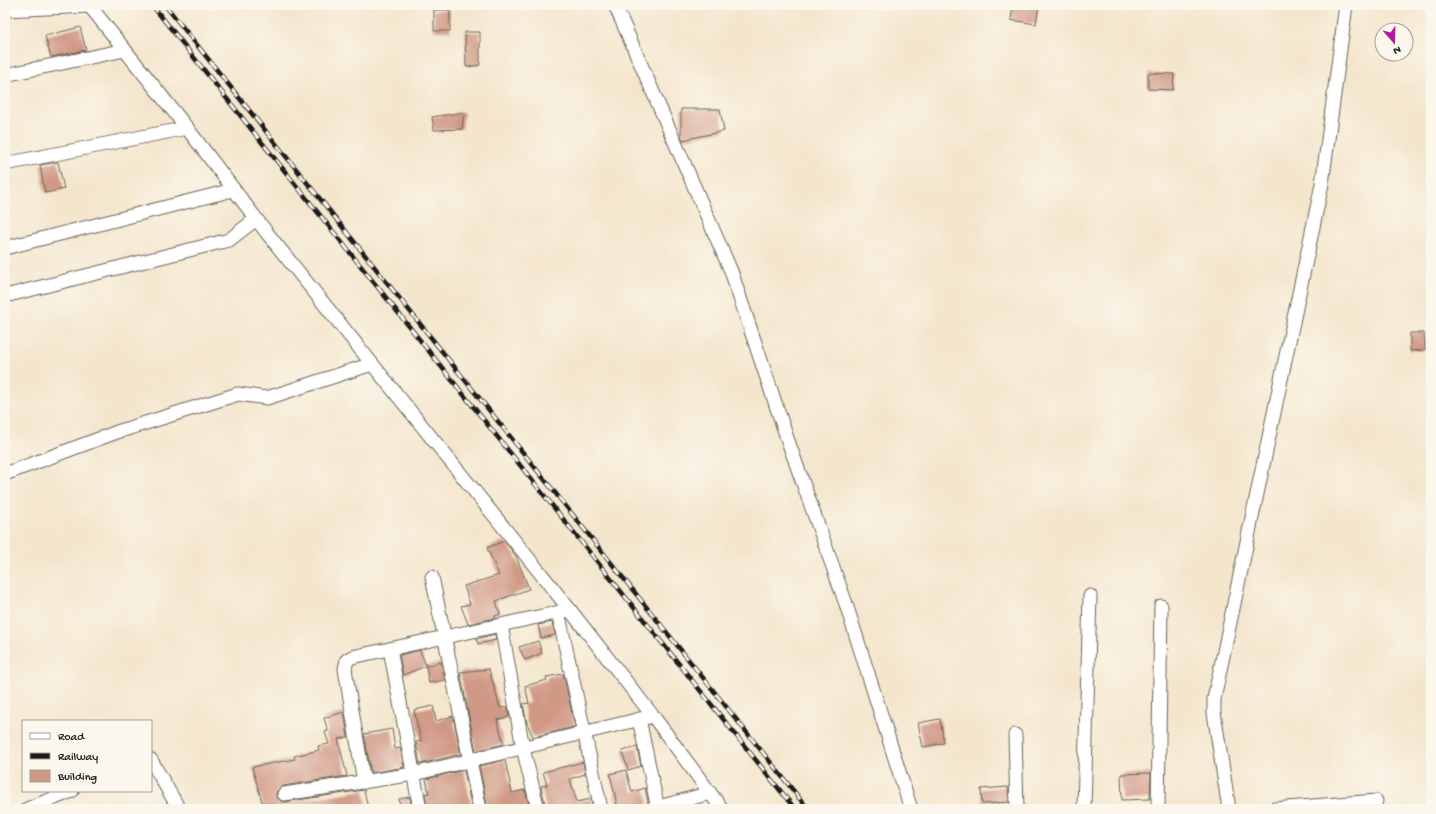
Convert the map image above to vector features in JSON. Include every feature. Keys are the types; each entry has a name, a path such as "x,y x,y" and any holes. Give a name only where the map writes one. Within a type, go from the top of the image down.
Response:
{"street":[{"path":"5,10 89,5 187,128 233,190 372,364 564,611 653,716 722,809"},
{"path":"615,5 730,271 845,601 911,809"},
{"path":"1229,809 1214,713 1214,699 1322,184 1346,5"},
{"path":"5,75 125,50"},
{"path":"5,164 187,128"},
{"path":"5,248 233,190"},
{"path":"5,296 228,240 256,219"},
{"path":"5,474 117,432 238,394 267,398 372,364"},
{"path":"432,577 480,809"},
{"path":"1084,809 1090,596"},
{"path":"1158,809 1161,606"},
{"path":"364,782 346,664 347,660 352,657 564,611"},
{"path":"564,611 584,733 601,809"},
{"path":"501,625 524,748 538,809"},
{"path":"390,649 420,809"},
{"path":"284,794 414,774 653,716"},
{"path":"640,719 656,808 710,793"},
{"path":"1015,735 1017,809"},
{"path":"152,762 179,809"},
{"path":"27,809 70,792"},
{"path":"1274,809 1376,801"}],"building":[{"path":"1013,5 1039,5 1036,24 1011,20"},
{"path":"434,10 450,10 450,31 434,31"},
{"path":"80,27 86,50 51,57 45,36"},
{"path":"465,32 480,32 480,65 466,67"},
{"path":"1148,73 1174,74 1173,90 1148,89"},
{"path":"681,109 720,109 724,131 683,140 681,136"},
{"path":"464,112 462,129 434,130 432,117"},
{"path":"58,162 64,189 45,193 40,165"},
{"path":"1410,333 1424,333 1425,350 1410,351"},
{"path":"504,541 516,556 529,589 496,601 500,614 495,616 495,618 468,624 461,606 470,604 464,586 499,575 487,548"},
{"path":"552,622 555,635 541,638 538,625"},
{"path":"495,634 496,640 478,644 476,639"},
{"path":"538,641 542,653 525,660 519,647"},
{"path":"420,650 426,666 403,675 399,655"},
{"path":"441,662 445,680 429,683 426,666"},
{"path":"489,669 500,708 508,707 509,717 497,720 504,744 476,751 460,672"},
{"path":"563,674 575,727 533,737 527,723 523,704 529,703 525,686 547,680 546,677"},
{"path":"433,706 436,721 453,716 461,754 420,764 416,742 421,741 414,710"},
{"path":"344,712 348,737 338,739 347,776 283,786 277,791 276,796 281,801 285,802 364,790 368,809 264,809 252,767 295,759 294,756 319,750 318,746 329,744 325,732 328,731 324,718"},
{"path":"940,719 944,743 923,747 918,723"},
{"path":"392,729 395,749 400,748 404,767 371,773 364,734"},
{"path":"637,747 641,766 628,770 622,751"},
{"path":"505,760 512,793 525,790 530,809 488,809 479,766"},
{"path":"583,762 585,774 570,779 577,802 591,799 593,809 546,809 541,786 547,785 543,772"},
{"path":"464,770 472,809 428,809 425,794 429,793 426,779"},
{"path":"626,770 632,792 645,788 648,802 644,809 640,809 639,806 636,807 635,805 618,809 610,774"},
{"path":"1151,773 1150,799 1122,800 1121,774"},
{"path":"1008,787 1009,802 982,804 981,789"},
{"path":"410,797 412,809 401,809 399,799"}],"railway":[{"path":"152,5 795,809"},
{"path":"165,5 808,809"}]}
